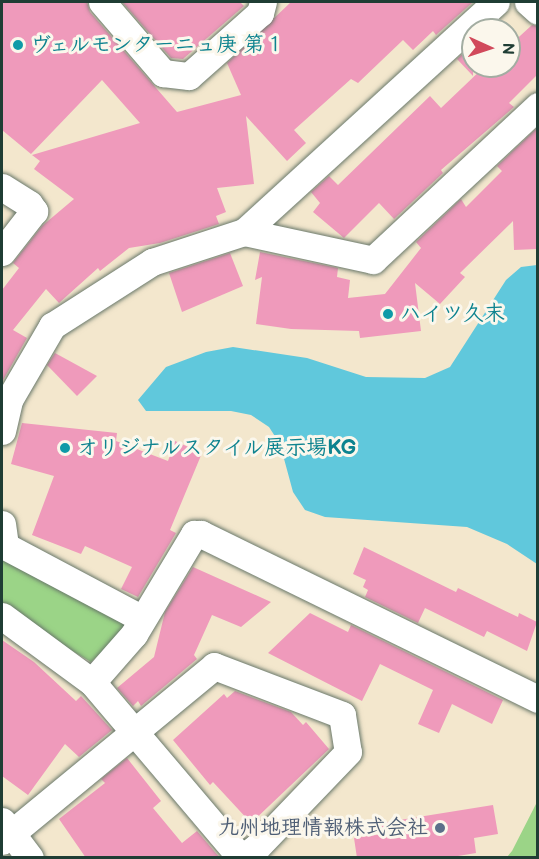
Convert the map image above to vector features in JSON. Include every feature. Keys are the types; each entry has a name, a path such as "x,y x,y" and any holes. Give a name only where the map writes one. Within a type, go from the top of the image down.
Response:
{"street":[{"path":"102,2 163,73 189,76 260,14 263,2"},
{"path":"2,431 9,400 52,326 152,262 244,232 496,2"},
{"path":"528,2 537,11"},
{"path":"244,232 373,260 537,106"},
{"path":"2,187 29,204 34,211 2,252"},
{"path":"2,524 5,546 141,618"},
{"path":"92,682 134,634 141,618 194,534 201,534 537,699"},
{"path":"2,616 92,682 132,732 241,858 257,846 348,753 342,715 214,666 132,732 6,831 30,858"}],"green space":[{"path":"2,557 123,615 126,630 91,662 2,609"},
{"path":"536,804 537,857 507,857 512,851"}],"water":[{"path":"537,265 537,564 507,544 467,527 325,517 305,510 293,492 280,444 269,427 251,415 231,411 146,411 138,400 166,367 206,352 233,347 307,358 366,377 425,378 450,367 506,280 521,267"}],"building":[{"path":"2,2 87,2 90,12 177,112 241,95 227,63 291,2 473,2 436,35 433,31 413,50 403,40 358,83 351,79 294,130 306,143 287,161 246,116 254,184 217,188 226,212 216,216 219,224 160,243 129,248 100,271 98,268 59,303 46,289 13,330 27,338 2,382 2,290 19,268 13,263 42,226 74,199 34,169 40,161 32,155 140,123 102,80 31,154 2,130"},
{"path":"122,2 240,2 244,6 183,59 171,58"},
{"path":"532,25 537,26 537,75 509,103 514,107 441,170 443,173 394,219 379,203 344,238 313,212 320,203 311,192 329,176 338,185 430,96 441,108 472,78 521,78 521,35"},
{"path":"537,128 537,249 514,250 513,221 460,273 465,277 440,304 415,283 421,331 360,338 359,331 291,329 256,324 262,277 255,280 260,252 338,268 337,277 350,280 348,298 385,294 421,248 416,242 461,199 466,207 502,171 497,166"},
{"path":"230,253 243,286 182,312 169,273"},
{"path":"55,353 97,376 77,396 47,365"},
{"path":"22,423 117,433 116,441 168,461 175,441 202,453 170,530 176,533 138,597 121,589 132,567 85,546 81,554 32,535 54,476 11,464"},
{"path":"364,547 456,592 458,588 518,617 519,613 537,622 527,651 487,631 484,637 425,608 418,623 365,597 368,590 363,587 366,580 353,574"},
{"path":"193,567 271,602 241,627 212,615 194,655 197,659 141,706 138,701 133,706 117,688 154,657 165,612"},
{"path":"310,613 348,632 351,625 503,700 492,724 452,704 439,733 418,724 433,690 380,664 362,701 268,653"},
{"path":"2,640 34,662 76,701 81,696 112,730 79,757 65,744 28,795 2,776"},
{"path":"235,691 291,712 303,725 306,722 329,749 251,823 213,782 210,785 173,740 224,694 227,698"},
{"path":"127,758 161,801 153,808 182,843 197,831 220,858 86,858 59,819 105,783 101,779"},
{"name":"九州地理情報株式会社","path":"493,805 498,834 474,838 476,853 446,858 357,858 354,838 383,834 381,823"}],"place":[{"name":"ヴェルモンターニュ庚 第１","path":"18,45"},
{"name":"ハイツ久末","path":"388,314"},
{"name":"オリジナルスタイル展示場KG","path":"65,448"},
{"name":"九州地理情報株式会社","path":"440,828"}]}
